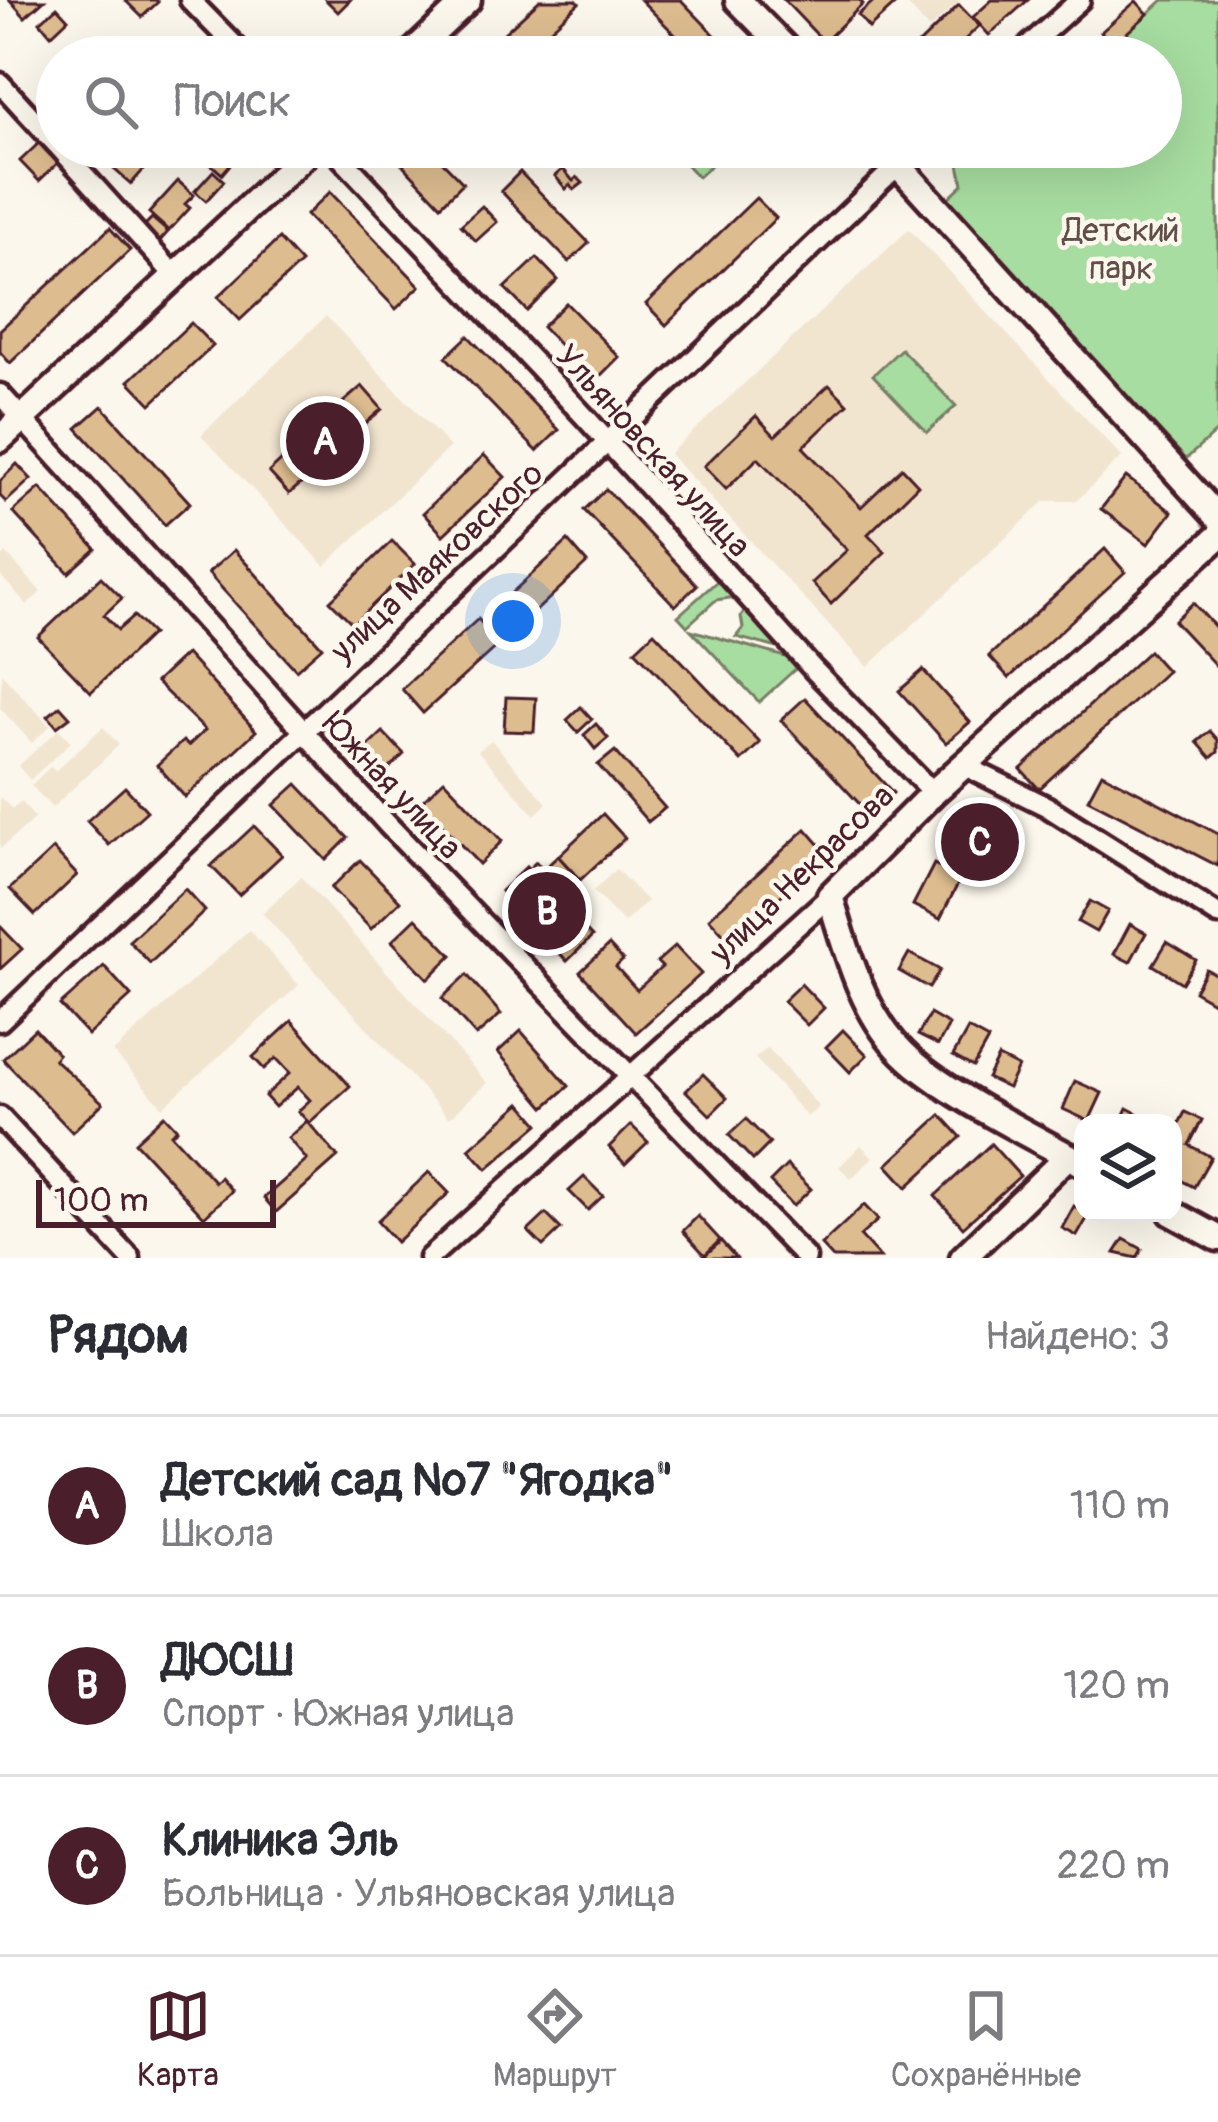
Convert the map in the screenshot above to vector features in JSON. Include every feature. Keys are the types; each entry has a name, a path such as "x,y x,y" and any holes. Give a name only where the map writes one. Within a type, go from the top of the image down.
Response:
{"main road":[{"path":"430,36 468,0"},
{"path":"738,0 773,36"},
{"path":"0,439 291,168"},
{"path":"912,168 1218,518"},
{"name":"улица Некрасова","path":"830,896 963,765 1218,537"},
{"path":"830,896 850,963 900,1051 929,1075 1074,1159"},
{"path":"963,1258 1074,1162"},
{"path":"1182,1218 1218,1238"}],"street":[{"path":"190,0 225,36"},
{"path":"1040,36 1080,0"},
{"path":"0,83 36,122"},
{"path":"78,168 177,278"},
{"name":"Ульяновская улица","path":"351,168 802,658 933,793"},
{"name":"улица Маяковского","path":"0,1021 607,441 884,168"},
{"name":"Южная улица","path":"0,394 302,732 806,1258"},
{"path":"963,765 1046,806 1218,915"},
{"name":"улица Некрасова","path":"429,1258 830,896"},
{"path":"0,1118 130,1258"}],"shaded area":[{"path":"903,0 961,0 929,29"},
{"path":"909,229 1122,457 1076,501 1045,501 868,667 669,454"},
{"path":"326,316 450,447 325,566 201,435"},
{"path":"6,553 41,592 27,605 0,575 0,559"},
{"path":"2,674 50,726 32,743 0,708"},
{"path":"103,727 119,745 52,808 31,785 50,767 55,771"},
{"path":"59,729 71,742 30,780 18,766"},
{"path":"491,740 547,803 535,815 478,751"},
{"path":"0,797 12,809 21,801 35,818 0,849"},
{"path":"616,869 647,901 624,923 593,891"},
{"path":"301,877 487,1083 449,1118 262,913"},
{"path":"249,930 299,985 163,1107 113,1052"},
{"path":"768,1048 819,1107 807,1117 755,1058"},
{"path":"861,1145 873,1157 851,1179 839,1167"}],"green space":[{"name":"Детский парк","path":"1163,0 1218,0 1218,430 1186,459 945,201 963,184 960,168 1182,168 1182,36 1123,36"},
{"path":"901,349 956,406 927,432 873,375"},
{"path":"726,582 736,597 716,600 687,626 678,616 715,583"},
{"path":"745,610 778,648 736,637 743,628"},
{"path":"691,630 803,662 759,702"}],"building":[{"path":"10,0 44,0 25,17"},
{"path":"125,0 156,0 158,2 142,17"},
{"path":"326,0 350,0 338,12"},
{"path":"540,0 579,3 543,36 501,36"},
{"path":"641,0 681,0 716,36 676,36"},
{"path":"784,0 859,0 863,4 830,36 818,36"},
{"path":"875,0 900,0 869,28 858,15"},
{"path":"992,0 1028,0 989,35 973,17"},
{"path":"1136,1 1148,14 1123,36 1101,32"},
{"path":"959,5 979,26 969,36 927,36"},
{"path":"57,7 68,19 51,35 40,22"},
{"path":"36,146 36,168 53,168 39,181 20,161"},
{"path":"115,168 145,168 131,184"},
{"path":"406,168 448,168 463,183 441,205"},
{"path":"563,169 573,181 577,177 583,183 574,190 570,185 566,189 555,176"},
{"path":"213,171 224,181 206,201 195,191"},
{"path":"520,172 589,243 569,262 501,191"},
{"path":"178,181 194,195 185,204 190,208 169,231 149,213"},
{"path":"330,192 420,286 396,309 306,215"},
{"path":"756,198 776,218 666,325 646,304"},
{"path":"482,206 497,222 476,241 461,225"},
{"path":"152,218 168,232 159,242 143,227"},
{"path":"110,228 130,250 10,363 0,352 0,330"},
{"path":"279,239 301,263 240,320 218,297"},
{"path":"537,258 558,280 527,311 505,288"},
{"path":"566,303 619,357 595,381 542,327"},
{"path":"191,323 213,346 151,404 129,381"},
{"path":"468,336 559,430 537,451 446,357"},
{"path":"829,385 848,404 803,447 861,507 902,468 918,485 868,534 885,552 831,604 812,583 847,550 758,458 726,489 704,466 756,416 775,436"},
{"path":"362,386 382,409 357,431 365,441 317,483 310,476 289,494 269,472 292,451 298,458 347,415 339,406"},
{"path":"102,406 190,503 165,525 77,428"},
{"path":"484,455 505,477 443,535 423,513"},
{"path":"17,464 31,479 6,502 0,496 0,481"},
{"path":"1126,477 1172,512 1148,544 1101,509"},
{"path":"40,488 96,549 69,573 13,512"},
{"path":"606,489 697,585 675,606 584,510"},
{"path":"392,541 415,564 353,624 330,601"},
{"path":"568,541 587,563 525,621 505,599"},
{"path":"1105,549 1125,572 1009,678 989,656"},
{"path":"234,550 322,647 296,670 208,573"},
{"path":"101,577 122,598 104,615 118,630 134,616 152,634 91,692 38,637"},
{"path":"1193,603 1218,630 1218,668 1174,621"},
{"path":"478,619 500,643 423,713 402,689"},
{"path":"654,632 760,743 741,761 635,650"},
{"path":"1149,651 1167,671 1039,789 1021,769"},
{"path":"186,654 256,731 185,797 157,765 183,741 188,746 205,730 156,682"},
{"path":"923,670 970,722 946,743 899,691"},
{"path":"506,697 536,698 534,732 504,731"},
{"path":"805,698 893,793 870,815 781,720"},
{"path":"60,706 70,717 57,727 48,716"},
{"path":"581,707 592,719 578,732 567,720"},
{"path":"596,724 608,738 595,749 584,735"},
{"path":"1210,731 1218,740 1218,752 1211,758 1197,742"},
{"path":"383,732 404,754 383,775 361,753"},
{"path":"615,751 665,808 648,822 598,765"},
{"path":"1102,773 1218,834 1218,866 1088,799"},
{"path":"444,780 502,841 479,864 421,802"},
{"path":"297,784 348,838 326,860 274,805"},
{"path":"125,787 147,811 109,845 87,821"},
{"path":"603,814 625,838 580,880 558,856"},
{"path":"989,819 1007,839 970,870 953,851"},
{"path":"254,826 282,855 239,895 211,866"},
{"path":"806,829 827,853 731,942 709,918"},
{"path":"53,849 77,875 35,915 10,889"},
{"path":"558,856 580,880 557,901 528,870 536,862 543,870"},
{"path":"360,860 400,901 371,929 331,888"},
{"path":"934,864 961,878 940,919 913,905"},
{"path":"526,867 592,937 567,961 501,891"},
{"path":"185,889 205,911 150,963 129,941"},
{"path":"1090,901 1108,911 1096,932 1078,922"},
{"path":"416,918 452,955 428,979 392,941"},
{"path":"1130,924 1146,933 1130,962 1114,954"},
{"path":"0,926 22,949 0,969"},
{"path":"1167,942 1196,960 1182,983 1153,965"},
{"path":"609,945 623,960 616,967 637,990 662,967 657,962 675,946 701,974 636,1033 580,972"},
{"path":"909,953 940,970 929,988 899,971"},
{"path":"104,966 131,996 88,1035 60,1005"},
{"path":"1206,969 1218,976 1215,1003 1194,991"},
{"path":"467,975 501,1014 476,1036 442,998"},
{"path":"801,984 824,1008 807,1025 783,1001"},
{"path":"930,1014 949,1025 938,1045 918,1035"},
{"path":"292,1021 350,1086 309,1123 298,1111 310,1100 298,1087 275,1107 265,1096 290,1073 276,1058 264,1069 253,1057"},
{"path":"35,1029 58,1054 54,1059 103,1103 72,1132 3,1059"},
{"path":"968,1029 988,1040 973,1067 953,1056"},
{"path":"843,1030 867,1055 850,1072 826,1047"},
{"path":"521,1031 569,1086 545,1107 498,1052"},
{"path":"998,1057 1018,1067 1008,1088 987,1078"},
{"path":"703,1074 727,1098 710,1115 686,1091"},
{"path":"1075,1081 1102,1093 1092,1114 1063,1109"},
{"path":"521,1103 539,1124 487,1169 469,1149"},
{"path":"1185,1112 1202,1120 1189,1145 1211,1157 1194,1187 1182,1181"},
{"path":"164,1115 177,1129 171,1134 215,1182 220,1177 232,1191 204,1217 135,1142"},
{"path":"941,1115 961,1137 907,1187 887,1165"},
{"path":"746,1119 770,1143 753,1160 729,1135"},
{"path":"307,1121 338,1157 276,1212 264,1198 307,1160 288,1138"},
{"path":"631,1125 648,1142 625,1164 609,1147"},
{"path":"991,1144 1020,1176 963,1227 935,1196"},
{"path":"787,1165 811,1189 793,1206 770,1182"},
{"path":"429,1172 449,1193 396,1242 377,1221"},
{"path":"584,1177 603,1196 588,1210 569,1191"},
{"path":"864,1205 878,1220 860,1236 880,1258 833,1258 821,1245"},
{"path":"1074,1206 1074,1222 1085,1222 1077,1236 1062,1228"},
{"path":"546,1214 561,1229 543,1246 528,1231"},
{"path":"698,1216 720,1240 705,1255 683,1231"},
{"path":"1124,1239 1142,1249 1137,1258 1115,1253"},
{"path":"721,1241 736,1258 705,1255"}],"place":[{"name":"Детский сад №7 \"Ягодка\"","path":"325,441"},
{"name":"Клиника Эль","path":"980,842"},
{"name":"ДЮСШ","path":"547,911"}]}
